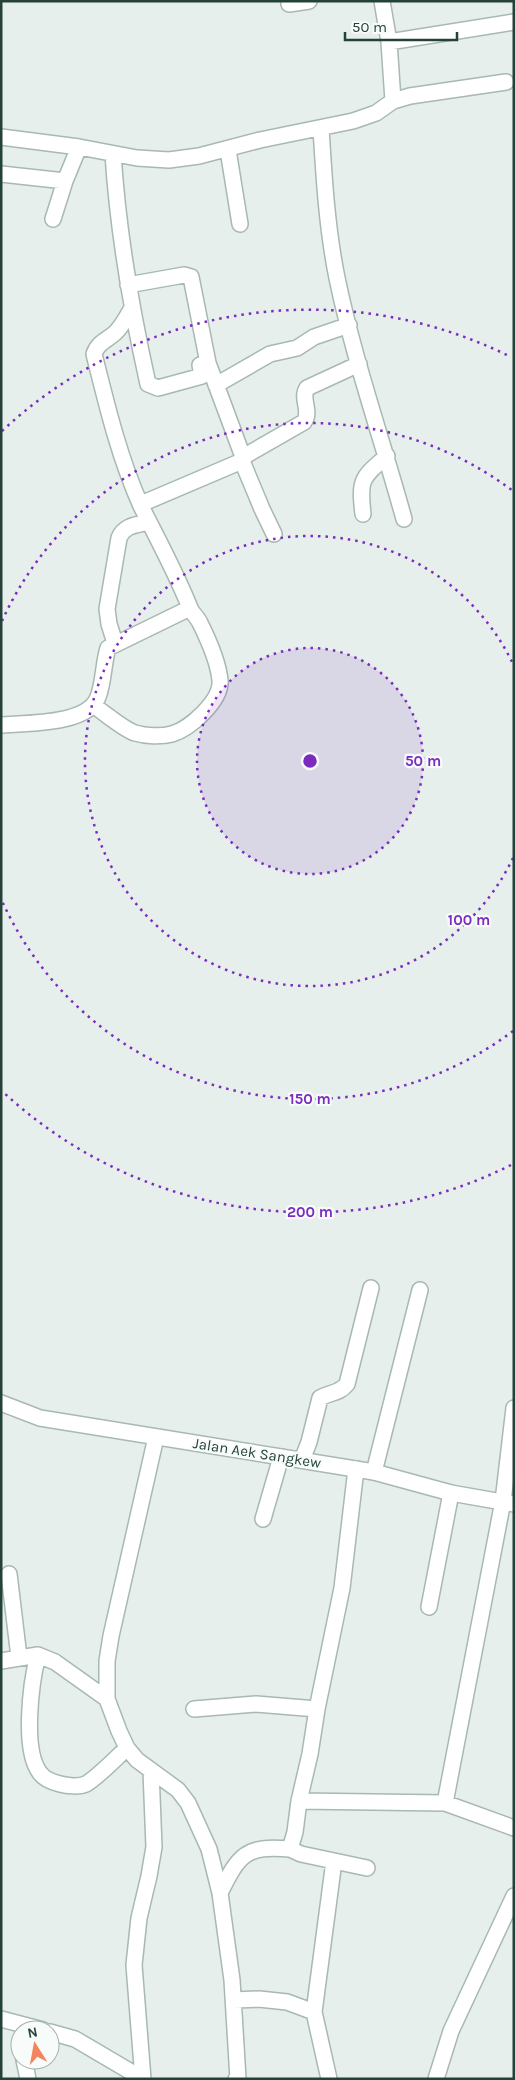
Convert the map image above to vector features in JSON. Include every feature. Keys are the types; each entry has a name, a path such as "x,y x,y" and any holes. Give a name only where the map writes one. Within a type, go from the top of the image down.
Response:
{"street":[{"path":"289,4 309,1"},
{"path":"382,1 393,101"},
{"path":"388,42 514,22"},
{"path":"1,137 79,147 137,158 169,160 228,150 260,140 361,118 376,113 393,101 410,96 506,82"},
{"path":"321,128 325,185 337,278 359,364 404,519"},
{"path":"53,219 65,181 79,147"},
{"path":"228,150 240,224"},
{"path":"113,154 119,231 132,308 148,384 158,388 202,376 200,365 208,363"},
{"path":"1,174 65,181"},
{"path":"128,285 184,275 191,277 208,363 242,459 274,534"},
{"path":"94,706 134,733 158,736 174,734 208,708 215,699 220,683 218,669 200,621 190,608 176,574 141,504 118,447 94,354 96,348 102,342 118,331 132,308"},
{"path":"216,385 270,354 297,348 314,338 349,325"},
{"path":"141,504 242,459 304,422 308,412 304,397 308,388 359,364"},
{"path":"363,514 360,490 364,478 387,456"},
{"path":"115,643 107,609 119,538 122,531 126,528 150,522"},
{"path":"1,725 62,719 85,712 94,706 98,697 108,648 190,608"},
{"path":"302,1460 309,1442 320,1398 342,1390 347,1384 371,1288"},
{"path":"374,1472 420,1290"},
{"name":"Jalan Aek Sangkew","path":"1,1403 40,1418 374,1472 451,1493 509,1502"},
{"path":"445,1803 509,1502 514,1408"},
{"path":"156,1437 111,1636 107,1661 107,1699 127,1748 137,1760 178,1790 188,1804 209,1849 220,1893 234,2000 238,2079 236,2079"},
{"path":"263,1520 281,1457"},
{"path":"290,1849 295,1832 299,1801 342,1588 356,1469"},
{"path":"429,1607 451,1493"},
{"path":"8,1574 19,1657"},
{"path":"1,1661 38,1655 55,1662 107,1699"},
{"path":"38,1655 32,1677 29,1728 33,1758 40,1772 49,1780 62,1785 76,1786 86,1784 127,1748"},
{"path":"194,1710 256,1704 317,1709"},
{"path":"143,2079 134,1966 139,1918 150,1876 154,1847 151,1771"},
{"path":"299,1801 445,1803 514,1828"},
{"path":"220,1893 238,1860 253,1850 270,1847 290,1849 301,1854 367,1868"},
{"path":"329,2079 314,2012 334,1861"},
{"path":"436,2079 451,2032 514,1896"},
{"path":"234,2000 259,1999 287,2002 314,2012"},
{"path":"60,2035 75,2039 143,2079"}]}
